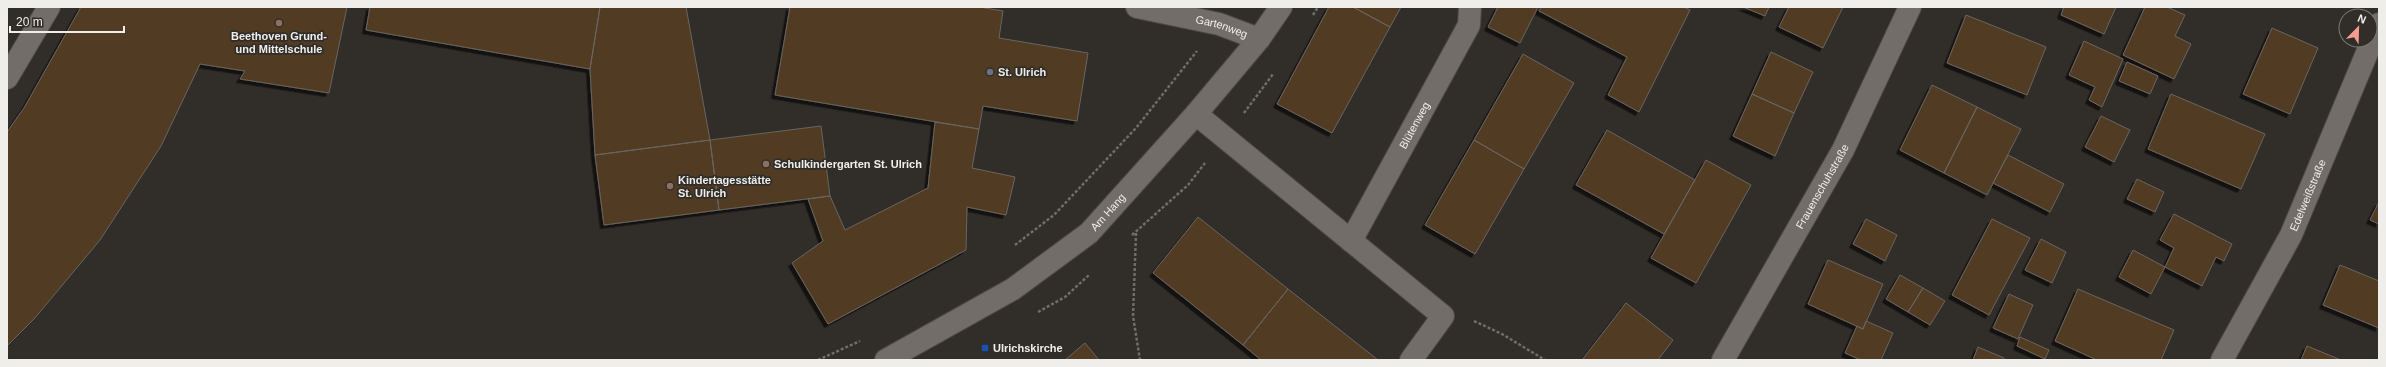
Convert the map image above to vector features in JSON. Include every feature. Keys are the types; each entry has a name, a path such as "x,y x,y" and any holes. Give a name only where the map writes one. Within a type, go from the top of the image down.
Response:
{"street":[{"path":"7,78 49,7"},
{"name":"Gartenweg","path":"1137,7 1219,24 1259,39"},
{"name":"Am Hang","path":"886,360 1013,289 1089,233 1196,114 1259,39 1281,7"},
{"name":"Blütenweg","path":"1351,241 1469,25 1470,7"},
{"name":"Frauenschuhstraße","path":"1723,360 1843,150 1910,7"},
{"name":"Edelweißstraße","path":"2222,360 2291,235 2379,24"},
{"path":"1196,114 1443,316 1411,360"}],"path":[{"path":"1012,248 1054,215 1136,128 1219,24"},
{"path":"1136,232 1133,316 1140,360"},
{"path":"1443,316 1476,322 1502,334 1545,360"},
{"path":"818,360 864,339"}],"building":[{"path":"81,7 347,7 329,93 240,79 245,71 200,64 161,146 100,240 34,319 7,346 7,132 24,108"},
{"path":"370,7 600,7 590,69 366,30"},
{"path":"600,7 686,7 710,140 595,155 590,69"},
{"path":"790,7 979,7 1003,11 999,38 1088,53 1077,121 983,106 979,129 775,95"},
{"path":"1329,7 1353,7 1390,27 1332,133 1277,104"},
{"path":"1353,7 1401,7 1390,27"},
{"path":"1498,7 1538,7 1520,43 1488,27"},
{"path":"1541,7 1684,7 1690,10 1639,112 1608,95 1627,57 1539,11"},
{"path":"1743,7 1769,7 1765,16"},
{"path":"1789,7 1843,7 1823,48 1779,27"},
{"path":"2064,7 2116,7 2104,34 2061,15"},
{"path":"2145,7 2167,7 2185,15 2175,36 2191,44 2174,79 2123,55"},
{"path":"1966,15 2046,47 2027,95 1947,63"},
{"path":"2272,28 2318,48 2290,114 2243,94"},
{"path":"2084,41 2123,59 2102,107 2089,100 2095,87 2069,75"},
{"path":"1771,52 1813,72 1794,113 1752,94"},
{"path":"1523,54 1574,83 1524,169 1474,140"},
{"path":"2127,62 2158,76 2150,94 2119,81"},
{"path":"1932,85 1977,107 1944,173 1900,150"},
{"path":"1752,94 1794,113 1775,156 1733,136"},
{"path":"2171,94 2265,134 2241,189 2148,149"},
{"path":"1977,107 2021,129 1987,195 1944,173"},
{"path":"2101,116 2130,130 2114,162 2085,147"},
{"path":"935,122 979,129 972,168 1015,177 1006,215 967,207 966,250 828,324 792,263 823,241 808,199 830,196 845,230 928,188"},
{"path":"821,126 830,196 719,210 710,140"},
{"path":"1607,130 1695,180 1664,234 1576,185"},
{"path":"710,140 719,210 604,225 595,155"},
{"path":"1474,140 1524,169 1475,254 1425,225"},
{"path":"2008,155 2064,184 2050,212 1993,183"},
{"path":"1706,160 1751,185 1696,283 1651,258"},
{"path":"2137,179 2164,192 2155,212 2127,199"},
{"path":"2379,202 2379,224 2370,220"},
{"path":"2174,214 2232,244 2224,261 2216,257 2202,286 2165,267 2174,248 2160,240"},
{"path":"1198,217 1288,289 1243,345 1153,273"},
{"path":"1866,219 1897,235 1885,261 1853,244"},
{"path":"1992,219 2030,238 1989,315 1952,295"},
{"path":"2041,239 2066,252 2052,283 2025,270"},
{"path":"2133,250 2165,267 2151,294 2119,277"},
{"path":"1828,260 1883,284 1863,329 1808,304"},
{"path":"2340,265 2379,281 2379,328 2323,305"},
{"path":"1900,275 1923,288 1908,312 1886,299"},
{"path":"1923,288 1945,301 1930,325 1908,312"},
{"path":"1288,289 1378,360 1261,360 1243,345"},
{"path":"2078,289 2174,330 2161,360 2097,360 2055,341"},
{"path":"2009,294 2033,305 2018,339 1993,328"},
{"path":"1626,303 1673,340 1658,360 1582,360"},
{"path":"1866,321 1893,333 1881,360 1861,360 1845,353 1857,326 1863,329"},
{"path":"2020,337 2049,350 2045,359 2017,346"},
{"path":"1085,343 1099,360 1065,360"},
{"path":"2307,346 2341,360 2301,360"},
{"path":"1978,347 2004,358 2003,360 1973,360"}],"place":[{"name":"Beethoven Grund- und Mittelschule","path":"279,23"},
{"name":"St. Ulrich","path":"990,72"},
{"name":"Schulkindergarten St. Ulrich","path":"766,164"},
{"name":"Kindertagesstätte St. Ulrich","path":"670,186"},
{"name":"Ulrichskirche","path":"985,348"}]}
